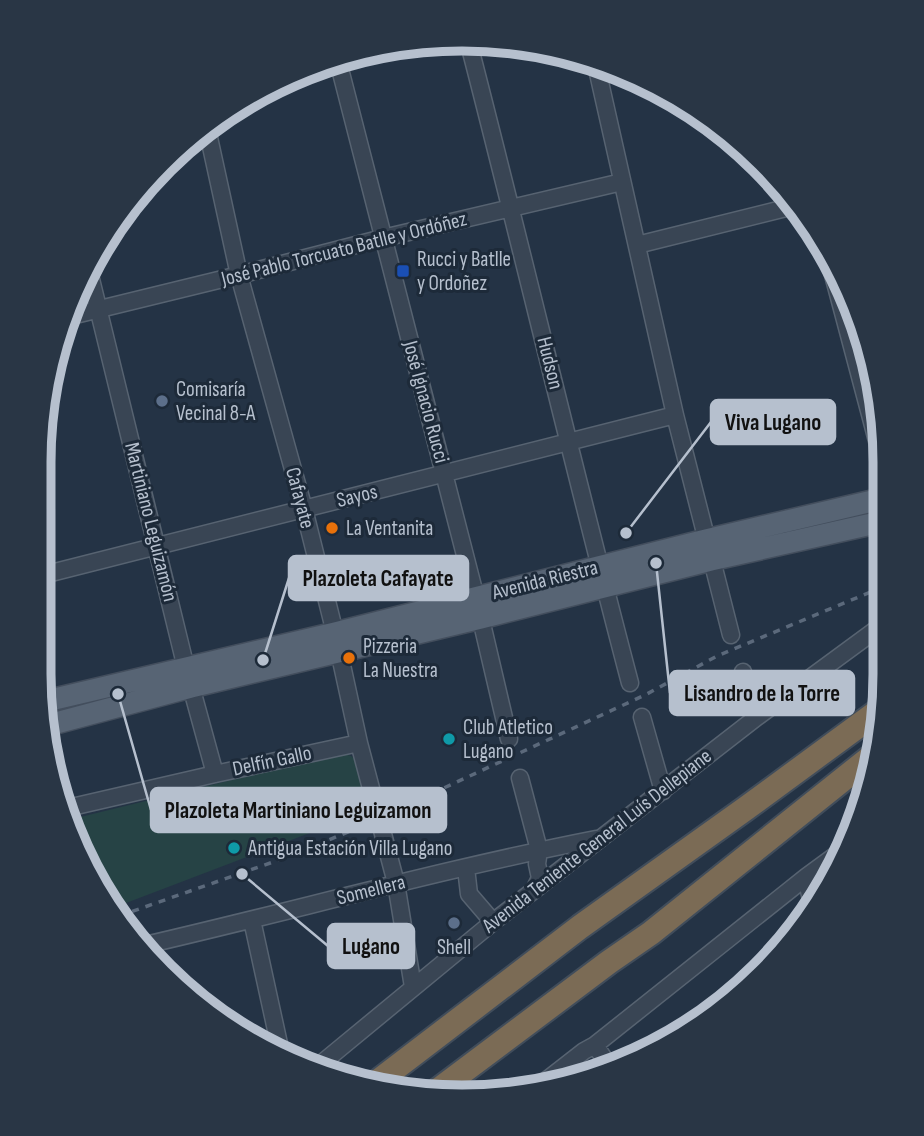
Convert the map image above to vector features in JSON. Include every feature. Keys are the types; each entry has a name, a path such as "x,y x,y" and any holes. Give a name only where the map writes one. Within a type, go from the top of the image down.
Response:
{"highway":[{"path":"383,1077 580,927 871,717"},
{"path":"446,1084 609,961 651,933 863,764"}],"main road":[{"name":"Avenida Riestra","path":"52,700 188,677 478,608 708,550 873,502"},
{"name":"Avenida Riestra","path":"708,550 873,523"},
{"name":"Avenida Riestra","path":"54,723 188,677"}],"street":[{"name":"Hudson","path":"471,51 631,683"},
{"name":"José Ignacio Rucci","path":"340,70 445,474 509,739"},
{"path":"598,75 675,415 731,635"},
{"name":"Cafayate","path":"209,138 239,275 304,509 359,743 396,883 414,987"},
{"name":"José Pablo Torcuato Batlle y Ordóñez","path":"79,314 622,182"},
{"path":"637,245 785,208"},
{"name":"Martiniano Leguizamón","path":"92,282 188,677 215,774"},
{"path":"839,299 871,417"},
{"name":"Sayos","path":"51,573 675,415"},
{"name":"Avenida Teniente General Luís Dellepiane","path":"324,1061 493,922 757,717 873,632"},
{"path":"743,672 757,717"},
{"path":"642,717 663,791"},
{"name":"Delfín Gallo","path":"73,807 359,743"},
{"path":"520,778 540,850 537,864 540,878 534,890"},
{"name":"Somellera","path":"152,943 396,883 602,838"},
{"path":"574,1069 584,1051 829,860"},
{"path":"466,868 469,894 493,922"},
{"path":"806,877 822,873"},
{"path":"806,877 809,894"},
{"path":"251,920 279,1042"},
{"path":"595,1045 604,1059"}],"green space":[{"path":"342,753 356,760 370,810 122,905 93,856 77,818"}],"railway":[{"path":"128,913 293,855 355,829 645,695 717,656 873,591"}],"place":[{"name":"Rucci y Batlle y Ordoñez","path":"403,271"},
{"name":"Comisaría Vecinal 8-A","path":"162,401"},
{"name":"La Ventanita","path":"332,528"},
{"name":"Viva Lugano","path":"626,533"},
{"name":"Lisandro de la Torre","path":"656,563"},
{"name":"Pizzeria La Nuestra","path":"349,658"},
{"name":"Plazoleta Cafayate","path":"263,660"},
{"name":"Plazoleta Martiniano Leguizamon","path":"118,694"},
{"name":"Club Atletico Lugano","path":"449,739"},
{"name":"Antigua Estación Villa Lugano","path":"234,848"},
{"name":"Lugano","path":"242,874"},
{"name":"Shell","path":"454,923"}]}
